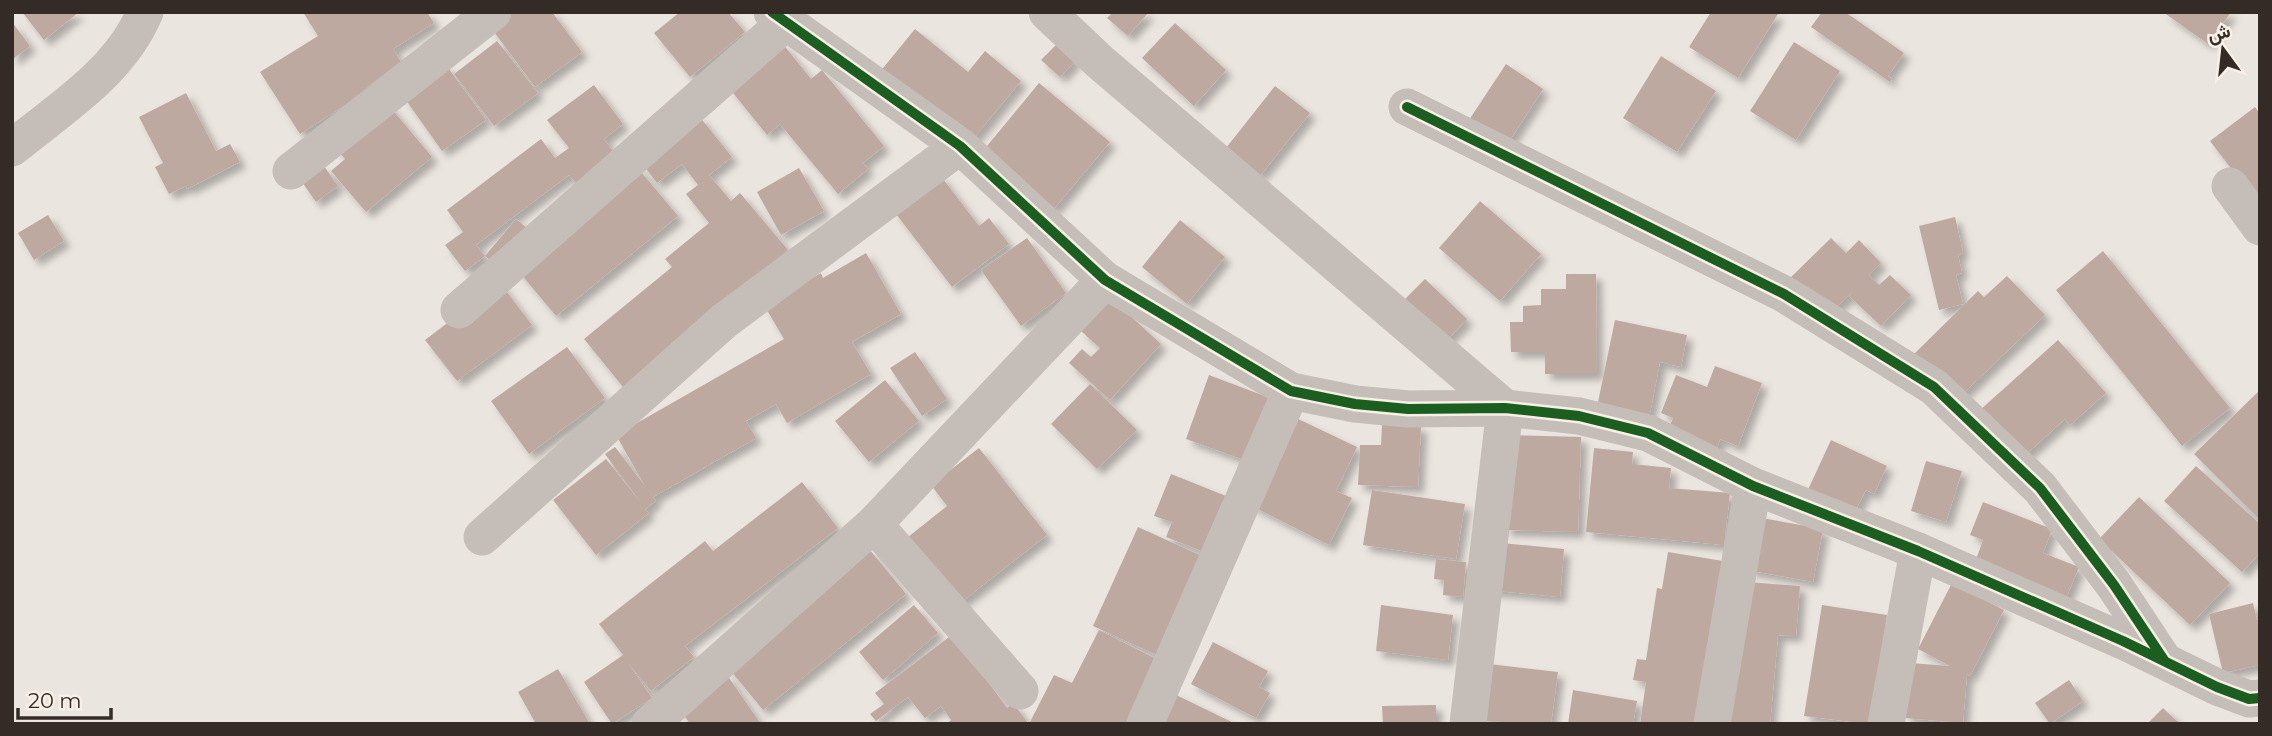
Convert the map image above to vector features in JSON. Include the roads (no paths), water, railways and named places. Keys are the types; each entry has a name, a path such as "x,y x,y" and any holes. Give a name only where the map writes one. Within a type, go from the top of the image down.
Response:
{"street":[{"path":"12,148 108,70 135,37 145,12"},
{"path":"291,171 493,12"},
{"path":"1047,12 1100,62 1505,408"},
{"path":"459,310 778,18 960,146 1105,280 1291,391 1381,407 1505,408 1579,416 1648,433 1753,486 1918,551 2217,687 2249,699 2260,698"},
{"path":"1408,107 1784,294 1934,387 2040,488 2114,585 2164,661"},
{"path":"482,537 724,321 960,146"},
{"path":"2230,186 2260,227"},
{"path":"650,724 874,524 1105,280"},
{"path":"1145,724 1291,391"},
{"path":"1468,724 1505,408"},
{"path":"1712,724 1753,486"},
{"path":"874,524 1020,691"},
{"path":"1886,724 1918,551"}]}
